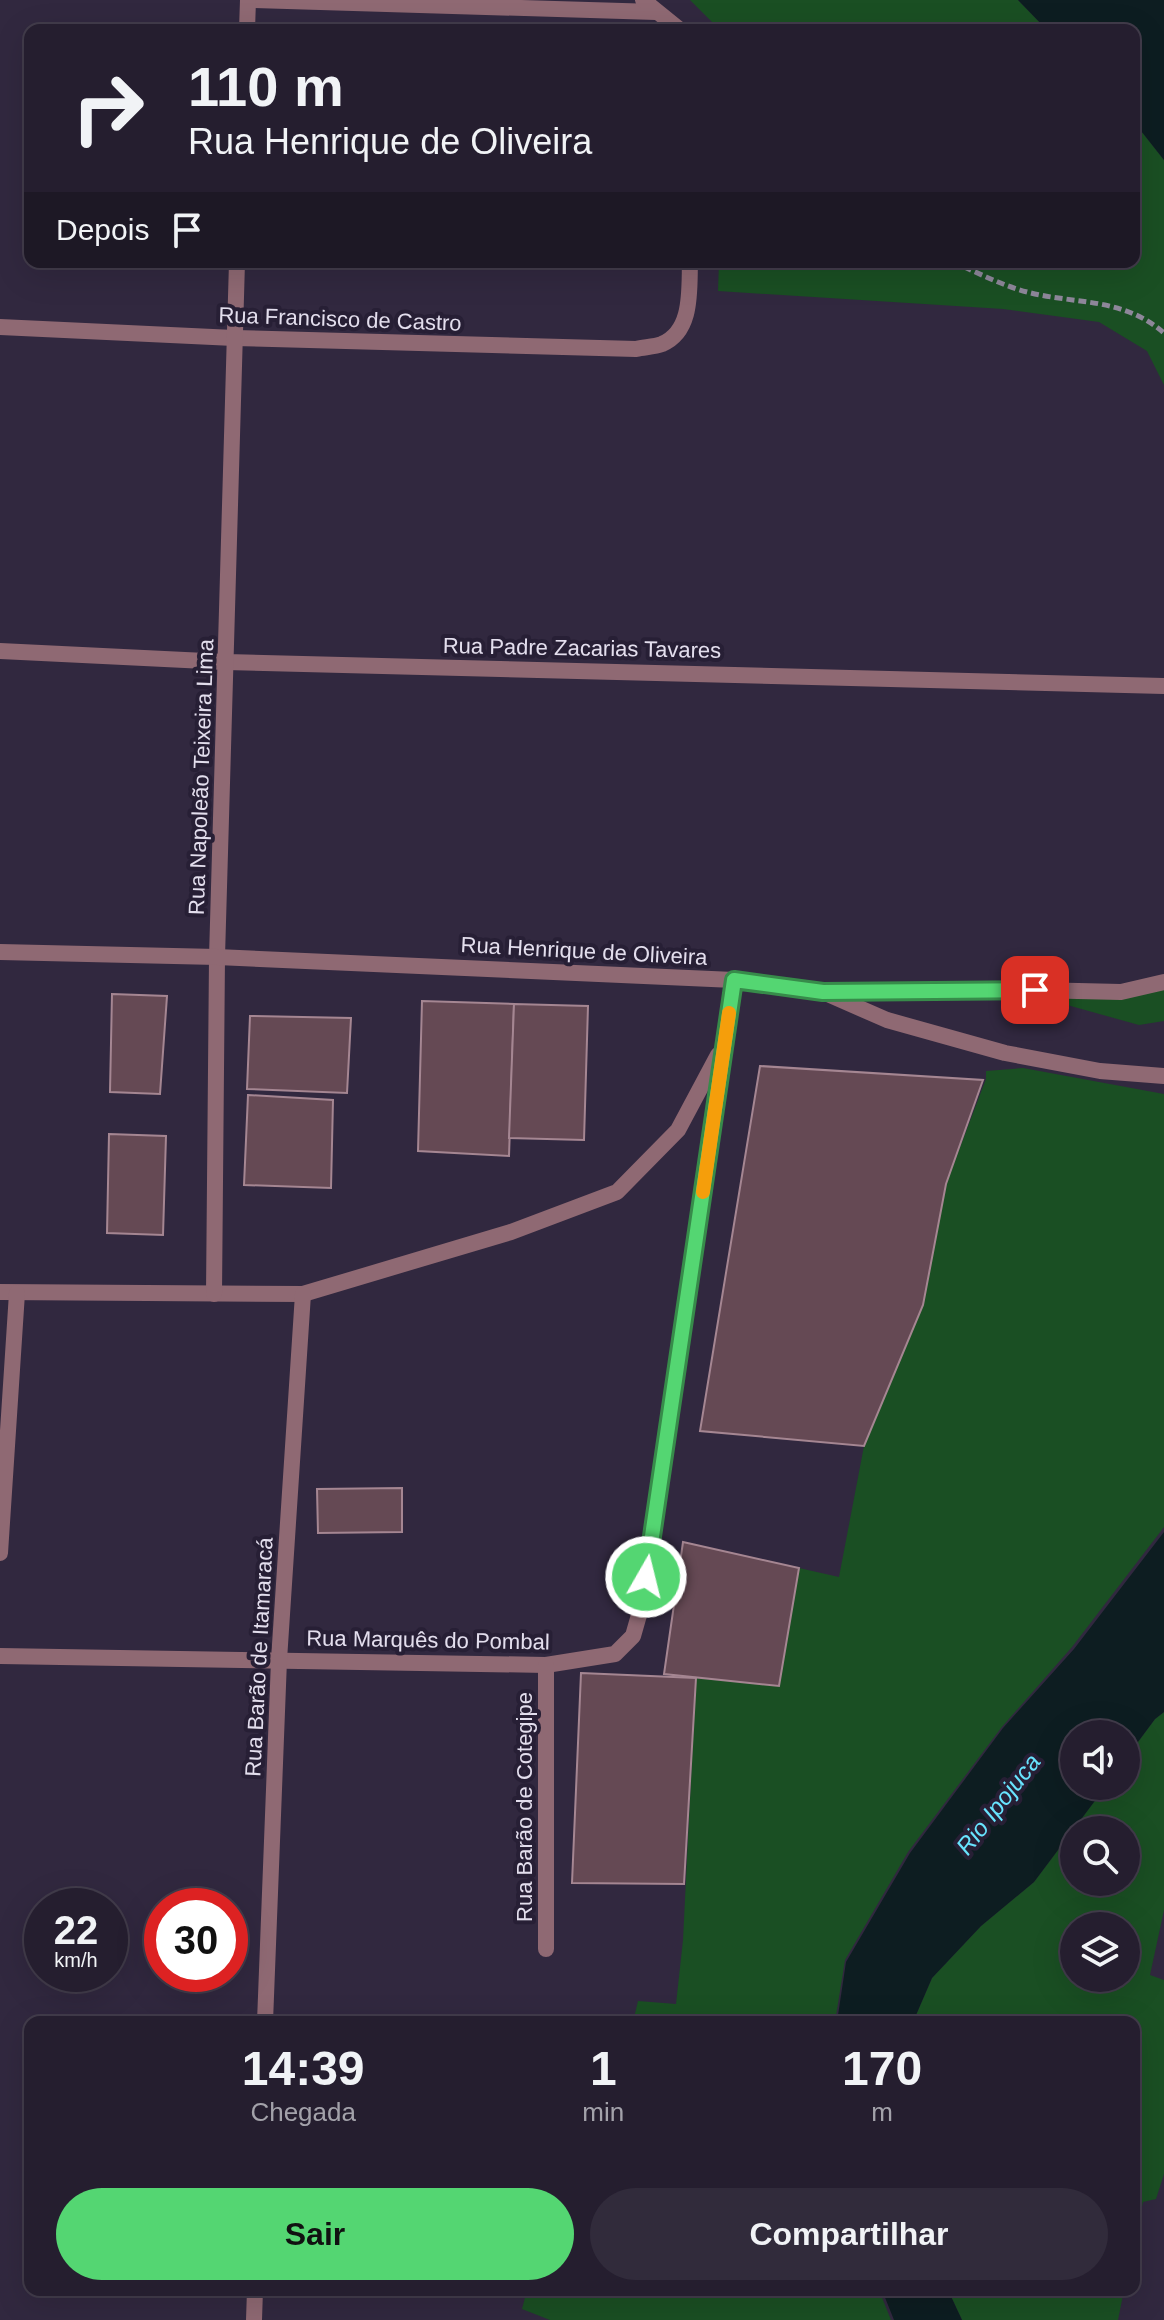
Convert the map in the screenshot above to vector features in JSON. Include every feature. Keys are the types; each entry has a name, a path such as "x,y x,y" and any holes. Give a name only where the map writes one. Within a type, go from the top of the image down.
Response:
{"street":[{"path":"248,24 250,0 656,12"},
{"path":"643,0 672,24"},
{"name":"Rua Napoleão Teixeira Lima","path":"214,1294 217,957 237,268"},
{"name":"Rua Francisco de Castro","path":"0,327 234,338 636,349 661,344 677,335 687,315 690,268"},
{"name":"Rua Padre Zacarias Tavares","path":"0,651 226,662 1164,686"},
{"name":"Rua Henrique de Oliveira","path":"0,952 217,957 734,980 823,992 1121,992 1164,982"},
{"path":"0,1553 8,1293 303,1294 511,1232 617,1192 678,1130 725,1043 734,980"},
{"path":"823,992 887,1020 1005,1053 1100,1071 1164,1076"},
{"name":"Rua Marquês do Pombal","path":"0,1656 546,1665 615,1654 633,1636 641,1608 725,1043"},
{"name":"Rua Barão de Itamaracá","path":"265,2016 279,1660 303,1294"},
{"name":"Rua Barão de Cotegipe","path":"546,1665 546,1949"},
{"path":"254,2320 255,2296"}],"path":[{"path":"967,268 1018,290 1121,307 1150,321 1164,333"}],"green space":[{"path":"690,0 1018,0 1041,24 714,24"},
{"path":"1140,130 1164,160 1164,385 1147,351 1099,322 1003,309 718,291 719,268 1140,268"},
{"path":"1164,982 1164,1021 1139,1025 1013,990"},
{"path":"1023,1068 1164,1094 1164,1527 1072,1647 1001,1728 908,1852 845,1960 836,2016 634,2016 638,2001 676,2004 683,1940 696,1678 779,1686 799,1568 839,1577 864,1446 946,1184 986,1079 986,1071"},
{"path":"1164,1712 1164,1910 1150,1975 1164,1980 1164,2174 1156,2199 1143,2202 1140,2216 1140,2016 916,2016 932,1978 981,1926 1034,1882 1060,1847 1060,1896 1140,1896 1140,1816 1084,1816 1096,1800 1140,1800 1140,1739"},
{"path":"525,2296 881,2296 891,2320 550,2320 522,2309"},
{"path":"951,2296 1123,2296 1118,2320 962,2320"}],"water":[{"path":"1018,0 1164,0 1164,160 1140,130 1140,24 1041,24"},
{"name":"Rio Ipojuca","path":"1164,1532 1164,1712 1140,1739 1140,1720 1060,1720 1060,1800 1096,1800 1084,1816 1060,1816 1060,1847 1034,1882 981,1926 932,1978 916,2016 838,2016 846,1962 910,1853 1003,1728 1074,1649"},
{"path":"884,2296 951,2296 962,2320 894,2320"}],"building":[{"path":"112,994 167,996 160,1094 110,1092"},
{"path":"422,1001 514,1004 509,1156 418,1151"},
{"path":"514,1004 588,1006 584,1140 509,1138"},
{"path":"250,1016 351,1018 347,1093 247,1089"},
{"path":"760,1066 983,1080 946,1184 923,1305 864,1446 700,1431"},
{"path":"248,1095 333,1100 331,1188 244,1185"},
{"path":"109,1134 166,1136 163,1235 107,1233"},
{"path":"402,1488 402,1532 318,1533 317,1489"},
{"path":"683,1542 799,1568 779,1686 664,1674"},
{"path":"581,1673 696,1678 684,1884 572,1883"}],"slow traffic":[{"path":"703,1192 729,1013"}],"route":[{"path":"646,1577 734,980 823,992 1035,990"}]}
